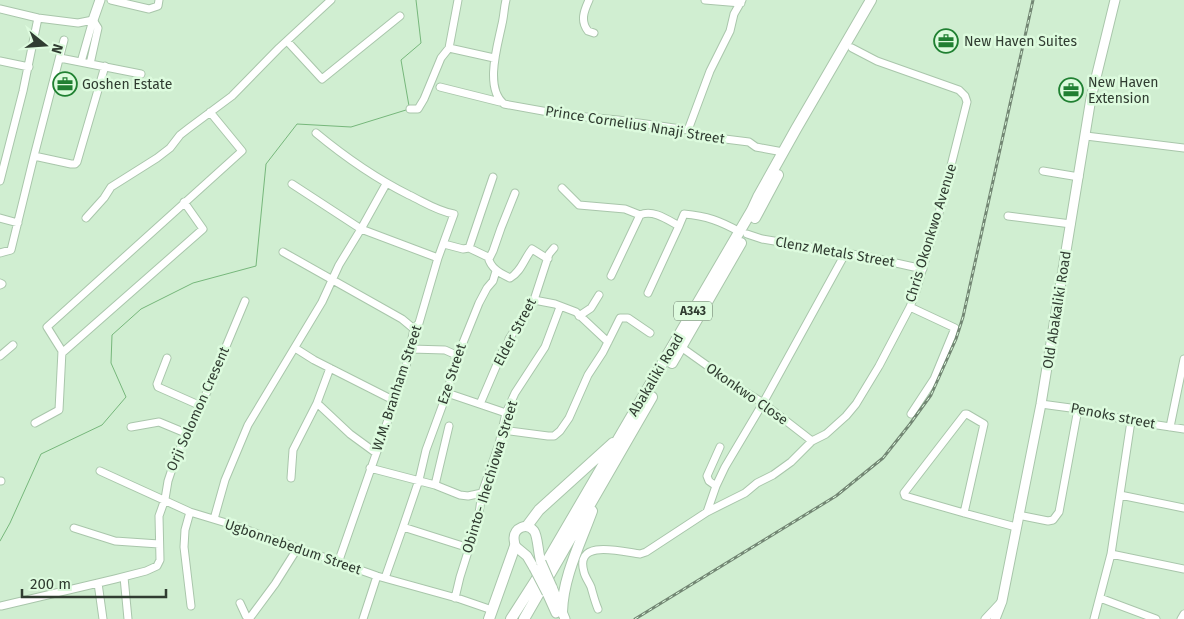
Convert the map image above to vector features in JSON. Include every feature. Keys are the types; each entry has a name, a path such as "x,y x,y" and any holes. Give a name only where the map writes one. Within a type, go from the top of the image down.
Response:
{"highway":[{"name":"Abakaliki Road","path":"524,619 682,347 743,233 783,152 871,0"},
{"name":"Abakaliki Road","path":"511,619 743,233 879,0"},
{"path":"527,526 539,510 621,435"},
{"path":"562,617 562,595 567,577 602,483"},
{"path":"490,615 515,546"}],"main road":[{"path":"93,20 100,0"},
{"name":"Old Abakaliki Road","path":"995,619 1002,601 1041,404 1091,98 1115,0"},
{"path":"538,565 515,546 514,538 516,532 522,527 527,526 533,529 536,534 538,565 562,617"}],"street":[{"path":"111,0 149,9 158,6 159,0"},
{"path":"86,218 111,187 158,158 170,148 180,135 232,96 331,0"},
{"path":"410,109 418,109 441,58 449,48 458,0"},
{"path":"500,102 494,79 494,58 506,0"},
{"path":"589,0 584,10 583,21 588,31 594,33"},
{"path":"705,0 742,2"},
{"path":"688,130 710,71 730,31 734,14 742,2"},
{"path":"0,9 38,18 78,23 93,20"},
{"path":"287,41 322,79 400,16"},
{"path":"0,181 29,67 38,18"},
{"path":"81,62 93,20"},
{"path":"90,64 98,28 93,20"},
{"path":"0,253 12,250 64,40"},
{"path":"449,48 494,58"},
{"name":"Chris Okonkwo Avenue","path":"598,609 584,572 583,563 586,555 592,550 599,549 640,554 646,552 707,512 745,493 790,462 812,441 826,434 856,404 869,385 910,307 923,269 968,102 960,90 877,61 852,48"},
{"path":"60,58 142,74"},
{"path":"0,61 29,67"},
{"path":"34,156 72,164 77,162 105,66"},
{"name":"Prince Cornelius Nnaji Street","path":"440,88 504,104 528,107 546,113 618,120 688,130 701,136 750,142 756,147 783,152"},
{"path":"35,423 59,410 62,352 47,327 242,151 210,112"},
{"path":"214,519 226,480 248,425 322,302 339,265 386,184 340,153 316,133"},
{"path":"1086,136 1184,148"},
{"path":"1043,171 1079,177"},
{"path":"469,248 493,177"},
{"path":"292,184 361,229 438,258"},
{"name":"W.M. Branham Street","path":"338,563 393,400 405,371 414,330 419,323 438,258 454,214 431,206 386,184"},
{"path":"562,188 579,206 625,208 640,215 646,213 660,216 679,226 648,293"},
{"path":"489,259 515,193"},
{"path":"62,352 203,229 184,202"},
{"name":"Clenz Metals Street","path":"679,226 684,214 704,216 762,239 868,257 923,269"},
{"path":"611,276 640,215"},
{"path":"1008,216 1071,224"},
{"path":"0,218 18,223"},
{"path":"444,244 462,249 469,248 488,257 496,272 510,278 521,267 532,249 548,259"},
{"name":"Elder Street","path":"480,404 504,348 534,300 549,254 554,248"},
{"path":"284,252 332,281 402,319 414,330"},
{"path":"707,512 716,486 845,254"},
{"name":"Eze Street","path":"363,619 403,527 456,360 479,303 493,281 496,272"},
{"path":"579,316 591,308 599,295"},
{"path":"534,300 555,304 576,312 608,342"},
{"name":"Orji Solomon Cresent","path":"1,606 124,577 157,566 160,560 159,516 165,499 168,481 176,457 201,406 245,301"},
{"name":"Obinto- Ihechiowa Street","path":"455,598 480,515 482,493 506,412 515,393 545,347 560,307"},
{"path":"910,307 955,328 934,379 911,414"},
{"path":"502,430 554,436 560,431 568,418 588,375 620,318 624,317 650,333"},
{"path":"0,356 13,344"},
{"name":"Okonkwo Close","path":"682,347 732,384 763,403 812,441"},
{"path":"295,348 393,400"},
{"path":"411,349 446,350 454,354 456,360"},
{"path":"167,358 157,384 158,387 201,406"},
{"path":"1170,427 1184,359"},
{"path":"291,478 293,450 317,403 330,368"},
{"path":"447,393 506,412"},
{"path":"317,403 350,434 376,453"},
{"name":"Penoks street","path":"1041,404 1184,429"},
{"path":"1018,515 1048,521 1053,520 1059,512 1078,409"},
{"path":"964,514 984,424 967,414 965,414 904,493 905,496 964,514 1016,527"},
{"path":"1094,619 1111,554 1130,421"},
{"path":"131,427 160,422 188,434"},
{"path":"435,485 449,426"},
{"path":"716,486 708,480 707,476 720,447"},
{"path":"370,468 419,480 460,495 468,496 482,493"},
{"name":"Ugbonnebedum Street","path":"100,471 190,512 381,577 455,598 490,615"},
{"path":"1120,495 1184,508"},
{"path":"190,512 185,530 184,547 191,606"},
{"path":"403,527 469,548"},
{"path":"74,528 115,541 159,544"},
{"path":"240,604 249,619 275,584 297,548"},
{"path":"1111,554 1184,569"},
{"path":"124,577 128,619"},
{"path":"98,583 103,619"},
{"path":"1100,598 1156,619"},
{"path":"985,619 1002,601"},
{"path":"1181,619 1184,614"}],"waterway":[{"path":"409,106 401,60 421,43 416,0"},
{"path":"0,541 41,454 102,425 126,397 111,363 112,335 141,309 193,283 256,266 266,164 297,124 351,127 406,110"}],"railway":[{"path":"635,619 836,496 883,458 931,395 956,339 963,317 1033,0"}],"place":[{"name":"New Haven Suites","path":"946,41"},
{"name":"Goshen Estate","path":"65,84"},
{"name":"New Haven Extension","path":"1071,90"}]}
